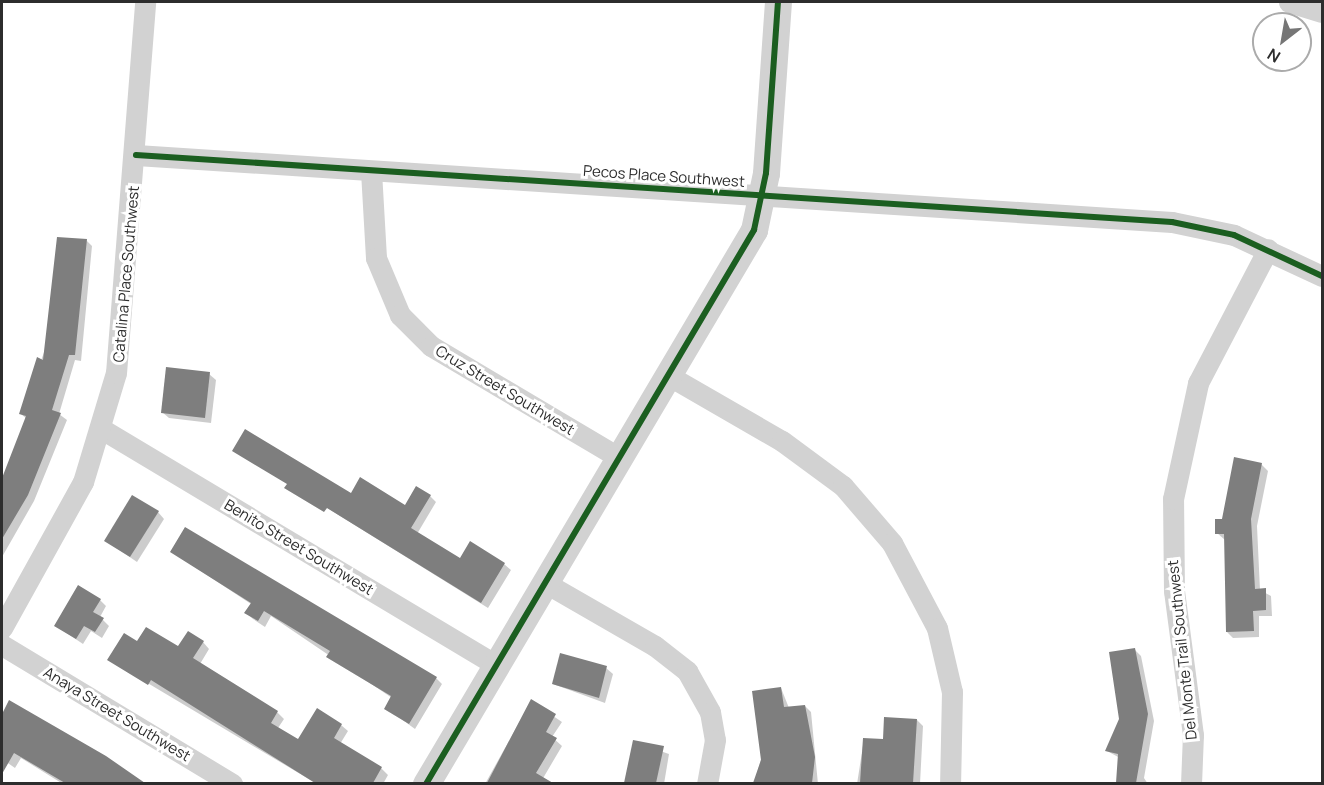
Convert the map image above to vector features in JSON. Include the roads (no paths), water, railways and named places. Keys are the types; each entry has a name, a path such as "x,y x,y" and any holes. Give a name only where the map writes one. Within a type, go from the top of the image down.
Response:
{"street":[{"name":"Catalina Place Southwest","path":"2,628 54,542 83,482 100,428 123,323 145,2"},
{"path":"426,783 549,585 731,275 753,230 762,195 778,2"},
{"path":"1289,2 1323,12"},
{"name":"Pecos Place Southwest","path":"136,156 1172,222 1207,226 1268,249 1323,276"},
{"name":"Cruz Street Southwest","path":"370,171 376,258 400,315 430,346 621,459"},
{"name":"Del Monte Trail Southwest","path":"1191,783 1193,735 1174,591 1173,499 1198,383 1268,249"},
{"path":"671,377 783,441 843,486 892,543 937,628 952,692 950,783"},
{"name":"Benito Street Southwest","path":"100,428 498,666"},
{"path":"549,585 687,671 710,712 715,740 707,783"},
{"name":"Anaya Street Southwest","path":"2,645 232,783"}]}
